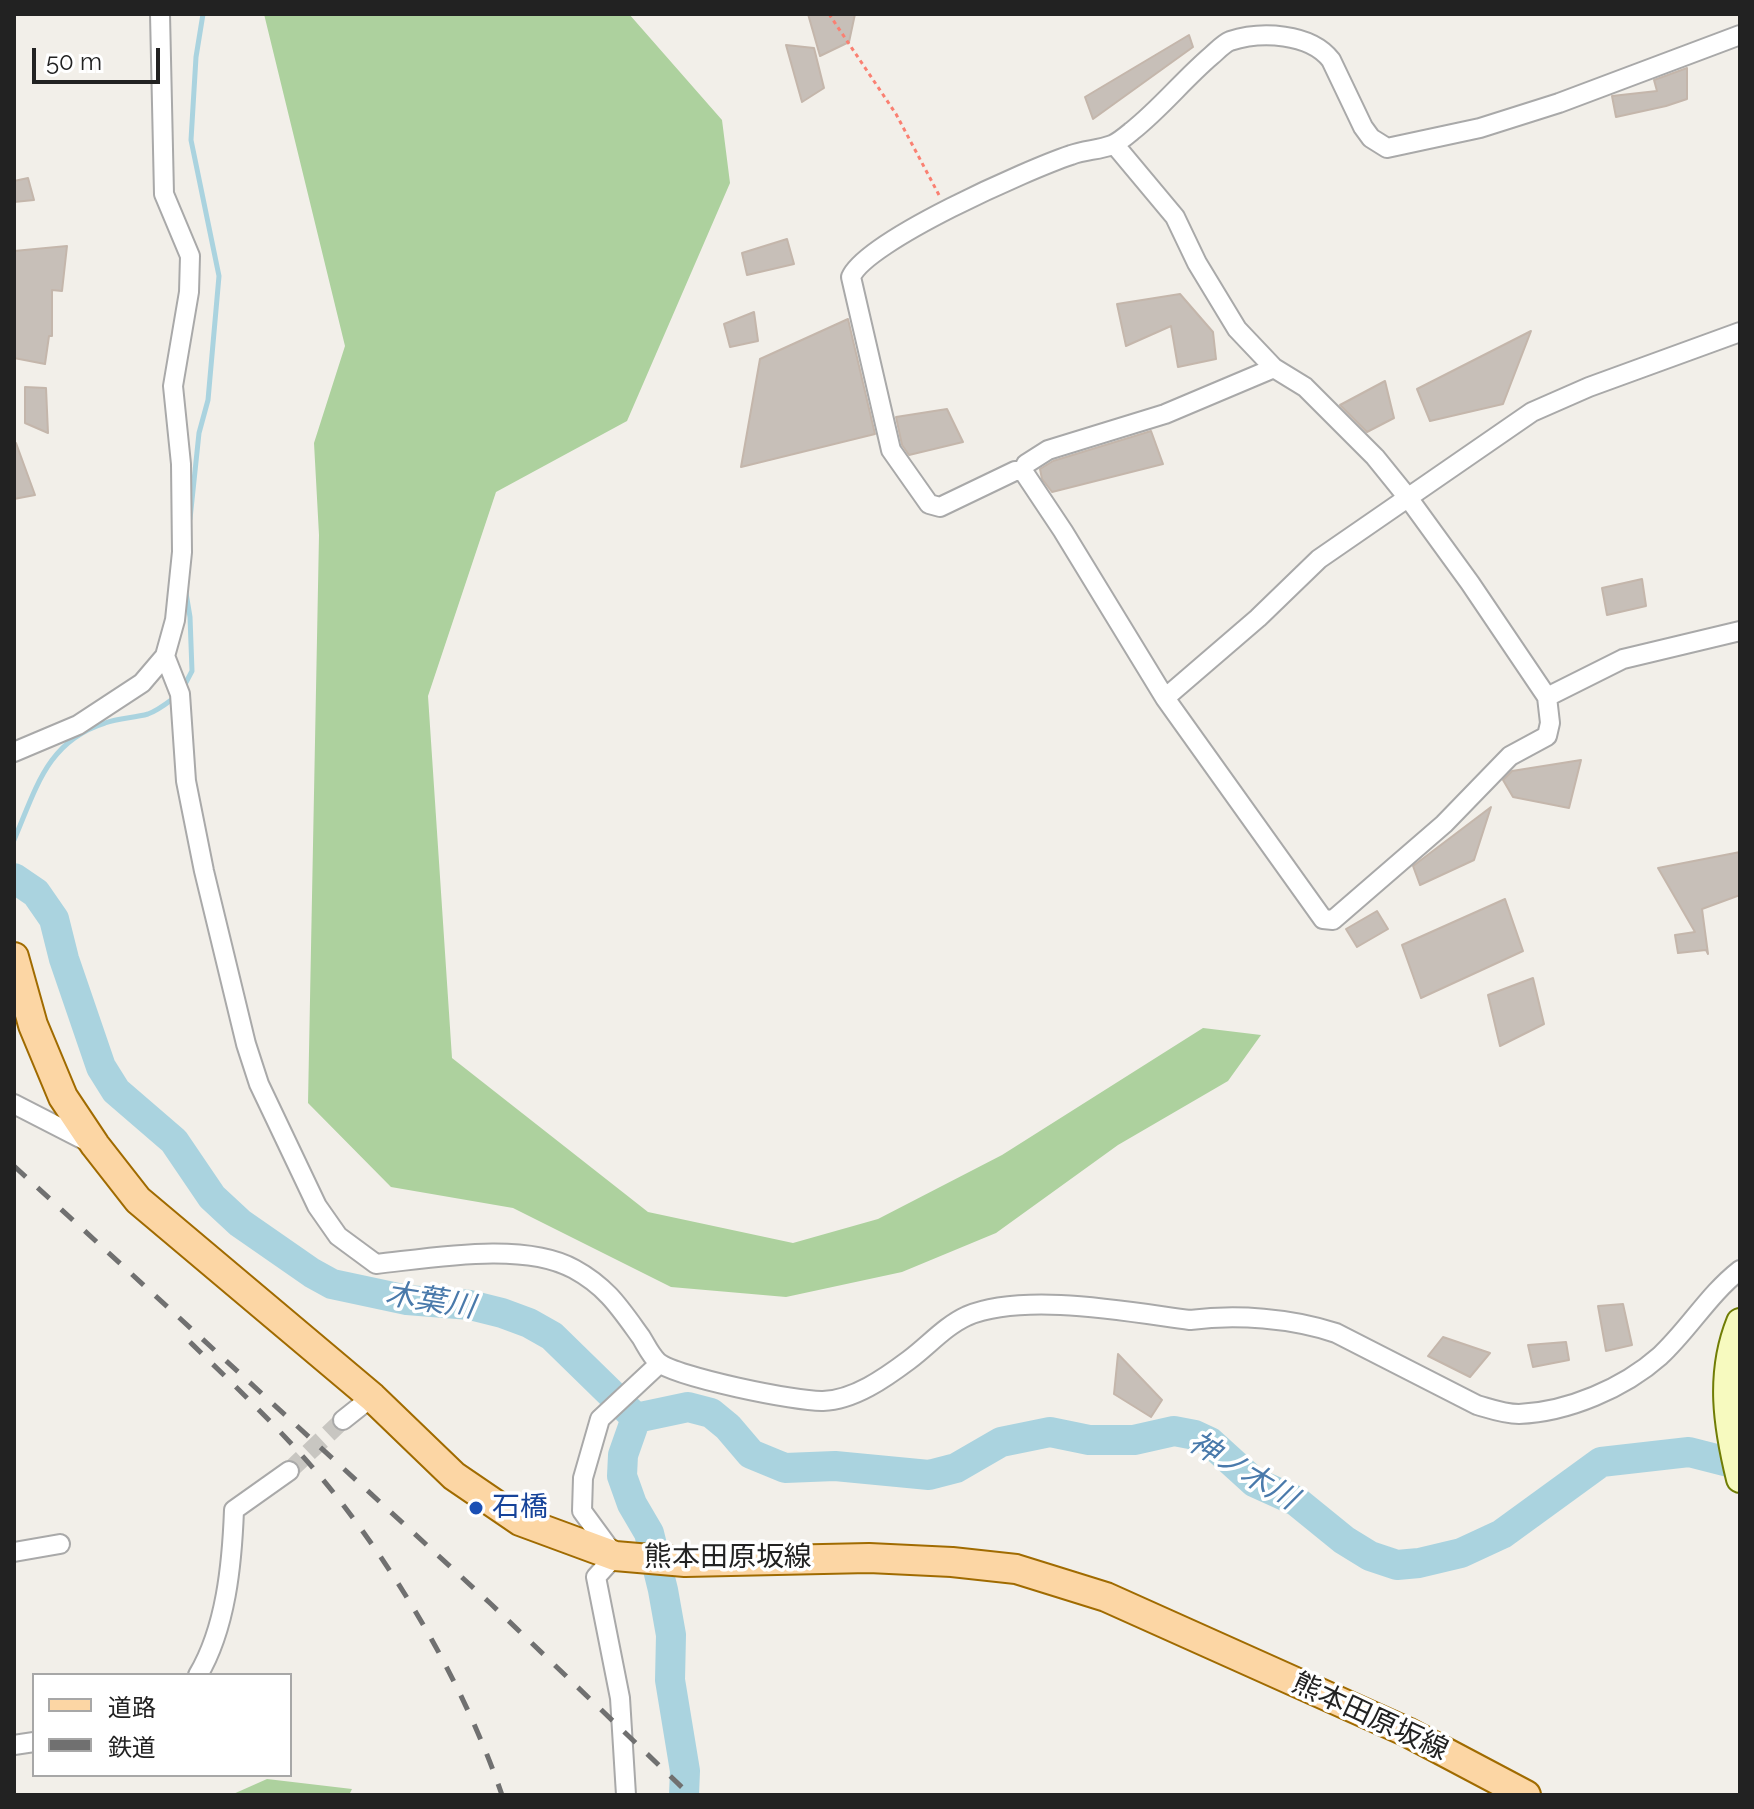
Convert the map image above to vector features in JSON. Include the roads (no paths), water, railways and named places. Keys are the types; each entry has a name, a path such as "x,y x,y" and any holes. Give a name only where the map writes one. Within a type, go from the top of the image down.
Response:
{"main road":[{"name":"熊本田原坂線","path":"14,957 33,1025 63,1097 138,1200 372,1397 454,1476 520,1521 625,1557 685,1562 869,1558 1016,1569 1106,1597 1407,1732 1526,1795"}],"street":[{"path":"14,752 78,725 142,683 165,656 175,620 182,552 181,464 173,386 189,292 190,256 164,194 160,14"},
{"path":"1023,471 1015,471 940,507 929,504 891,450 851,277 854,269 947,208 1071,154 1114,144 1156,111 1196,68 1227,42 1252,37 1292,38 1325,52 1363,127 1371,138 1387,148 1480,128 1546,107 1740,35"},
{"path":"1023,471 1165,698 1323,919 1333,920 1444,824 1510,756 1547,736 1550,723 1547,697 1409,499 1375,457 1305,387 1274,368 1237,329 1197,263 1175,217 1114,144"},
{"path":"1165,698 1258,618 1319,559 1532,412 1589,387 1740,332"},
{"path":"1023,471 1026,464 1048,450 1165,414 1274,368"},
{"path":"1547,697 1623,659 1740,631"},
{"path":"165,656 180,694 186,781 204,871 246,1044 259,1084 317,1206 338,1236 376,1264 489,1253 540,1257 573,1268 613,1297 659,1364 705,1380 788,1397 823,1401 854,1394 910,1360 940,1333 968,1316 1019,1305 1069,1306 1190,1320 1279,1320 1318,1327 1336,1333 1477,1405 1502,1413 1520,1414 1552,1409 1592,1397 1627,1379 1659,1357 1690,1325 1720,1286 1740,1270"},
{"path":"14,1104 95,1145"},
{"path":"1740,1322 1735,1334 1726,1398 1728,1430 1740,1479"},
{"path":"626,1795 620,1698 596,1577 625,1557 582,1511 583,1478 600,1419 659,1364"},
{"path":"343,1420 372,1397"},
{"path":"199,1673 212,1640 231,1565 234,1510 289,1471"},
{"path":"14,1552 60,1544"}],"waterway":[{"path":"190,519 199,433 208,400 219,276 191,140 196,57 203,14"},
{"path":"183,688 192,671 186,593"},
{"path":"14,840 37,785 57,754 69,742 105,723 151,713 174,698"},
{"name":"木葉川","path":"14,878 36,893 54,919 64,959 101,1067 116,1091 174,1141 212,1197 240,1223 332,1284 407,1300 470,1305 529,1323 552,1336 636,1418 623,1455 622,1476 632,1504 649,1533 663,1590 671,1635 670,1680 685,1771 684,1795"},
{"name":"神ノ木川","path":"636,1418 688,1407 711,1413 751,1454 785,1468 835,1466 929,1475 956,1468 1001,1442 1050,1432 1089,1440 1134,1440 1174,1431 1195,1435 1210,1442 1254,1482 1296,1501 1344,1540 1370,1556 1397,1565 1461,1553 1502,1534 1601,1462 1689,1452 1740,1465"}],"tunnel":[{"path":"289,1471 343,1420"}],"railway":[{"path":"14,1166 491,1604 690,1795"},
{"path":"190,1342 303,1456 362,1530 432,1639 471,1716 502,1795"}],"place":[{"name":"石橋","path":"476,1508"}]}
